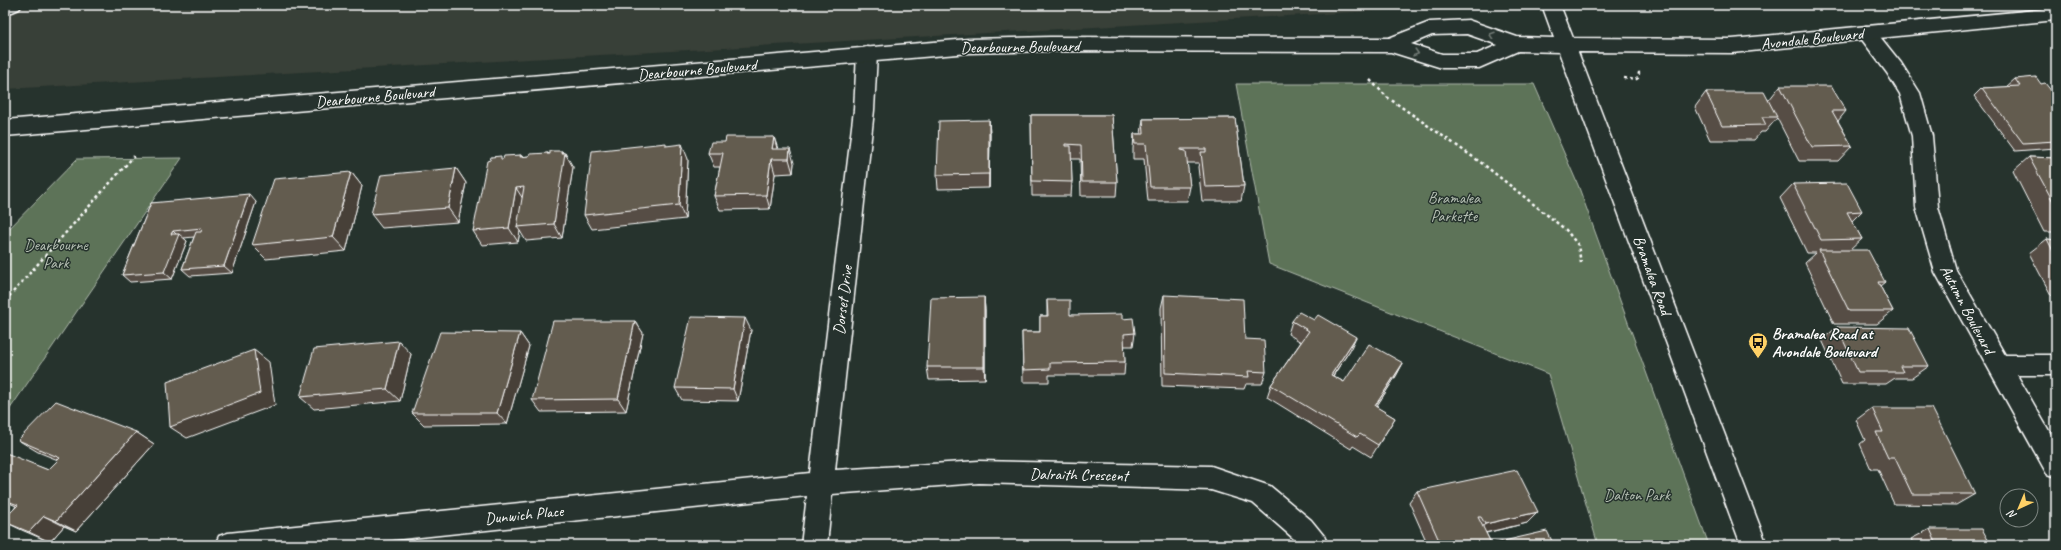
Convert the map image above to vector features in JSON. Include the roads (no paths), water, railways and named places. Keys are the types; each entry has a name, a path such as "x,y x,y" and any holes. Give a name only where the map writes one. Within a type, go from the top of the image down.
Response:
{"street":[{"name":"Bramalea Road","path":"1551,5 1754,545"},
{"name":"Avondale Boulevard","path":"1567,45 1732,46 2056,14"},
{"name":"Dearbourne Boulevard","path":"1391,45 1430,29 1468,27 1516,44 1567,45"},
{"name":"Autumn Boulevard","path":"1866,33 1894,68 1910,93 1922,136 1926,206 1946,272 2056,466"},
{"name":"Dearbourne Boulevard","path":"5,128 969,46 1050,44 1391,45 1442,61 1479,61 1516,44"},
{"name":"Dorset Drive","path":"814,545 864,110 867,54"},
{"path":"1998,365 2056,365"},
{"name":"Dalraith Crescent","path":"821,483 978,472 1211,478 1261,494 1302,528 1316,545"},
{"name":"Dunwich Place","path":"228,545 821,483"}],"lane":[{"path":"5,10 14,5"}],"place":[{"name":"Bramalea Road at Avondale Boulevard","path":"1758,359"}],"park label":[{"name":"Bramalea Parkette","path":"1454,206"},
{"name":"Dearbourne Park","path":"56,253"},
{"name":"Dalton Park","path":"1637,494"}]}
